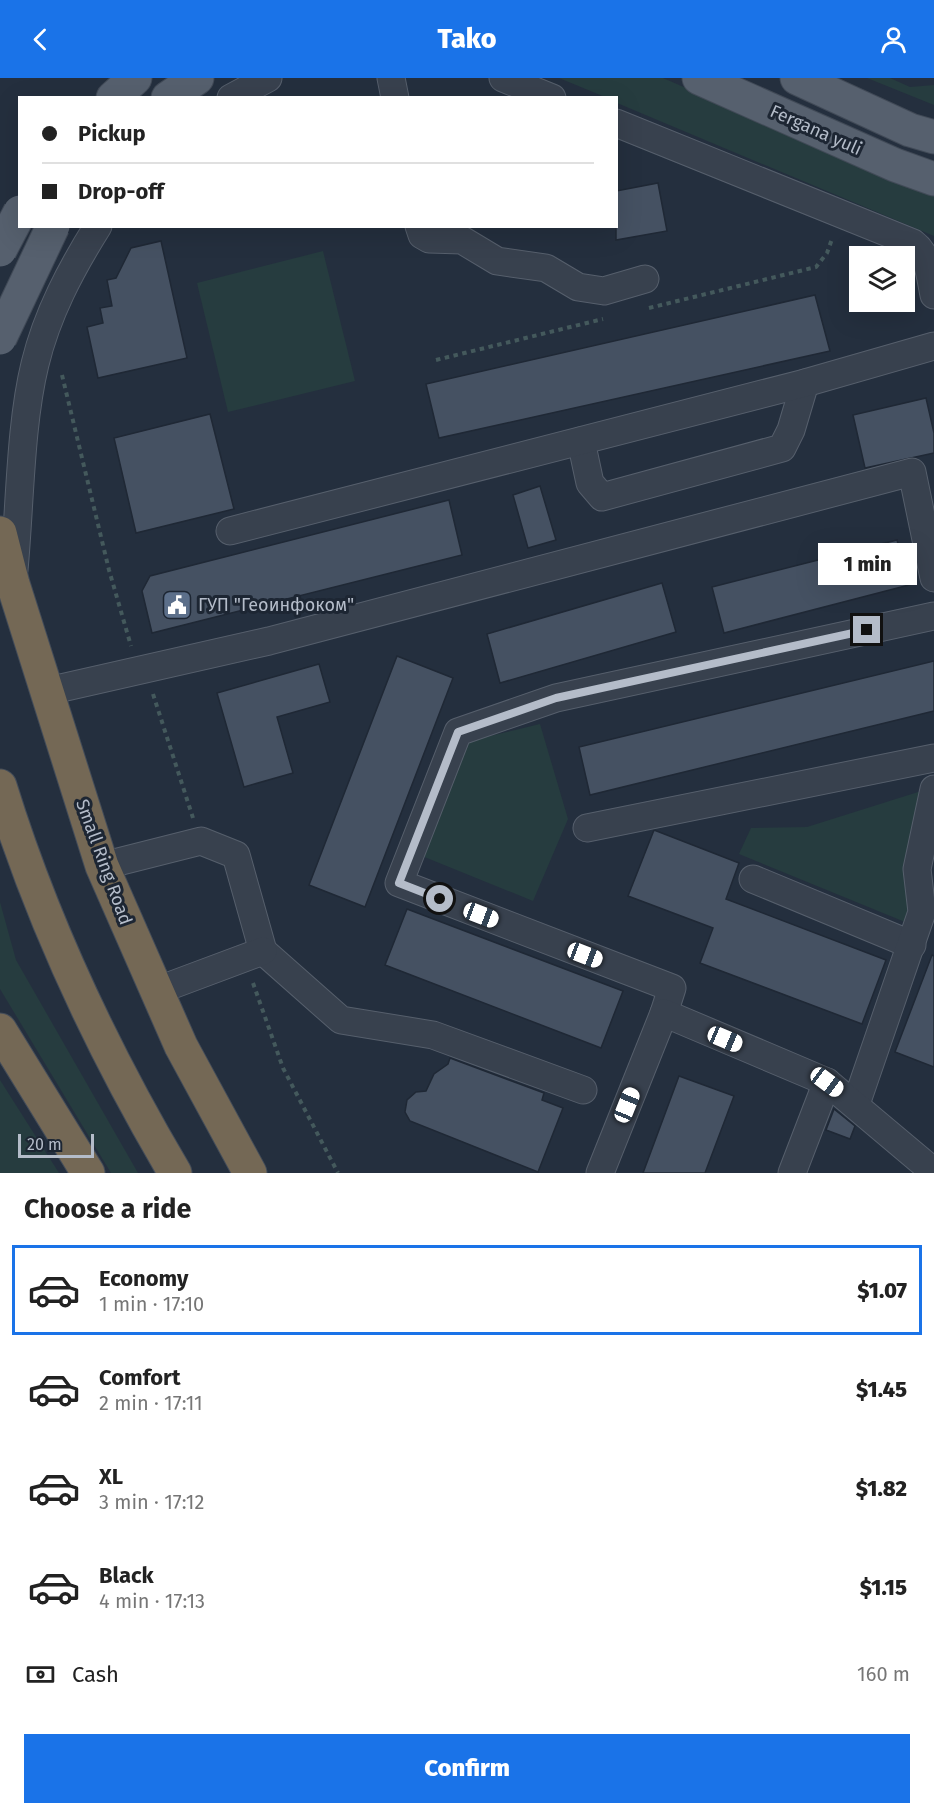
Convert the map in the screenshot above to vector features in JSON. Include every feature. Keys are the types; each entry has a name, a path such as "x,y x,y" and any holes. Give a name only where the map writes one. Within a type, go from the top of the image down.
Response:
{"highway":[{"name":"Small Ring Road","path":"0,533 13,584 102,866 156,991 207,1097 250,1173"},
{"path":"0,786 42,909 77,988 124,1081 176,1173"},
{"path":"0,1030 88,1173"}],"main road":[{"path":"115,96 135,78"},
{"path":"171,96 197,78"},
{"name":"Fergana yuli","path":"699,78 895,165 934,179"},
{"path":"798,78 910,130 934,137"},
{"path":"0,250 18,216"},
{"path":"0,338 52,228"}],"lane":[{"path":"235,96 268,78"},
{"path":"391,78 395,96"},
{"path":"503,78 547,96"},
{"path":"618,124 906,239 919,248 924,255 934,295"},
{"path":"13,584 27,420 35,364 52,310 66,280 97,228"},
{"path":"420,228 422,235 429,239 462,240 496,261 546,268 578,287 604,291 645,279"},
{"path":"0,230 52,310"},
{"path":"230,531 805,383 934,346"},
{"path":"581,441 590,483 602,497 782,448 791,430 805,383"},
{"path":"48,691 269,641 923,470 934,578"},
{"path":"600,1173 672,988 399,883 458,732 556,698 934,616"},
{"path":"587,828 934,758"},
{"path":"856,1104 922,912 916,869 934,789"},
{"path":"102,866 201,842 236,855 263,951 341,1020 433,1035 583,1090"},
{"path":"753,879 912,945"},
{"path":"156,991 263,951"},
{"path":"664,1013 827,1082 856,1104 934,1172"},
{"path":"792,1173 827,1082"}],"green space":[{"path":"559,78 663,78 934,196 934,236 618,103 618,96 603,96"},
{"path":"867,78 890,78 910,87 934,85 934,105"},
{"path":"323,251 355,381 228,412 197,283"},
{"path":"540,724 568,819 533,901 422,856 465,742"},
{"path":"934,787 934,852 905,922 739,854 751,828 807,827"},
{"path":"0,902 16,960 138,1173 111,1173 0,989"},
{"path":"0,1080 59,1173 0,1173"}],"building":[{"path":"658,183 667,231 616,240 618,191"},
{"path":"161,241 187,358 98,378 87,327 103,323 100,308 112,306 107,280 116,278 131,248"},
{"path":"815,295 830,351 439,438 426,384"},
{"path":"926,398 934,433 934,453 865,468 853,415"},
{"path":"210,414 234,509 136,533 114,438"},
{"path":"540,486 556,540 528,548 513,495"},
{"path":"449,500 462,555 152,633 142,591 150,576"},
{"path":"897,540 909,585 724,633 712,587"},
{"path":"662,583 676,632 500,683 487,634"},
{"path":"397,656 453,678 365,907 309,885"},
{"path":"934,661 934,711 590,795 579,747"},
{"path":"319,664 330,702 277,717 293,773 244,787 217,693"},
{"path":"654,830 739,863 726,899 886,960 862,1024 700,963 713,928 628,896"},
{"path":"407,909 623,991 601,1048 385,965"},
{"path":"932,955 934,956 934,1067 895,1052"},
{"path":"450,1058 544,1093 542,1100 563,1108 538,1172 410,1121 405,1112 407,1100 416,1092 426,1091 434,1074 448,1064"},
{"path":"679,1076 734,1096 705,1173 643,1173"},
{"path":"834,1109 855,1126 850,1139 826,1130"}],"place":[{"name":"ГУП \"Геоинфоком\"","path":"177,605"}],"route":[{"path":"440,899 399,883 458,732 556,698 867,630"}]}
